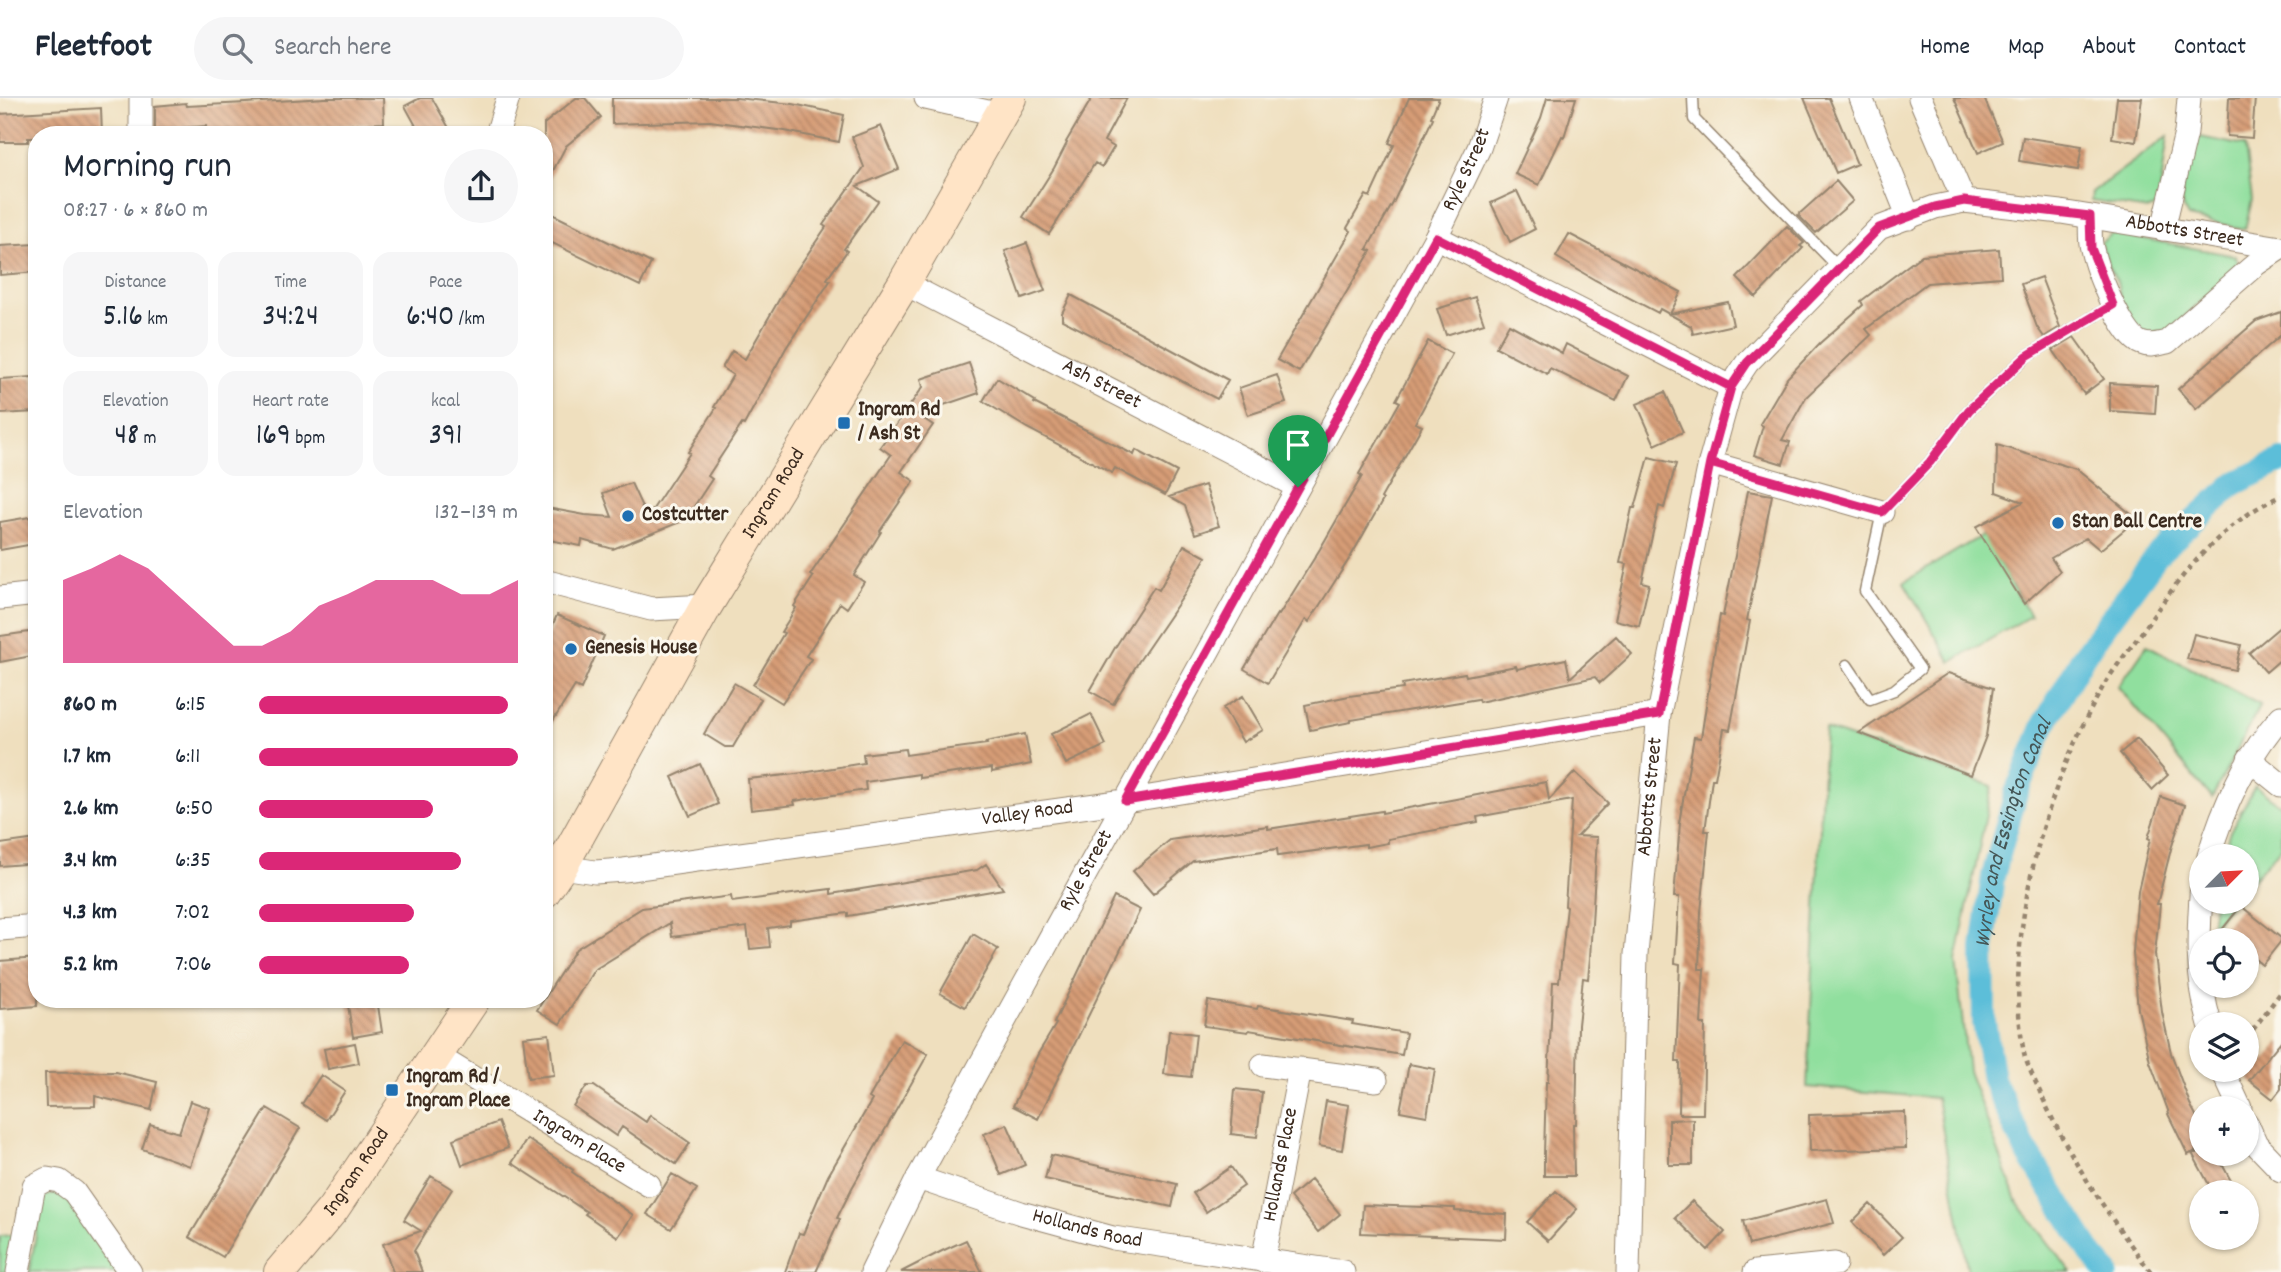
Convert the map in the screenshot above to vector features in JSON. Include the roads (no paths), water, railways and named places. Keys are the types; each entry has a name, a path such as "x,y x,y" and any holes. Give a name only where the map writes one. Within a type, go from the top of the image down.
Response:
{"street":[{"path":"141,98 141,126"},
{"path":"500,126 508,98"},
{"path":"926,98 1006,107"},
{"name":"Ryle Street","path":"872,1272 918,1178 1436,237 1479,148 1496,98"},
{"path":"1861,98 1909,218"},
{"path":"1920,98 1964,201"},
{"path":"2163,229 2186,132 2189,98"},
{"name":"Ingram Road","path":"553,878 706,606 904,283 1006,107"},
{"name":"Abbotts Street","path":"1628,1272 1636,954 1659,714 1710,463 1731,387 1747,363 1879,228 1935,207 1964,201 2090,216 2281,248"},
{"name":"Abbotts Street","path":"2090,216 2091,248 2124,328 2139,343 2152,345 2167,342 2256,264 2281,248"},
{"path":"1436,237 1731,387"},
{"name":"Ash Street","path":"904,283 1298,487"},
{"path":"1710,463 1882,512"},
{"path":"553,582 651,609 706,606"},
{"path":"0,598 28,595"},
{"name":"Valley Road","path":"553,880 1125,801 1659,714"},
{"path":"2213,844 2249,760 2281,718"},
{"path":"2249,760 2281,785"},
{"path":"2200,914 2201,993 2207,1012"},
{"path":"0,929 28,927"},
{"name":"Ingram Road","path":"280,1272 333,1209 468,1008"},
{"name":"Ingram Place","path":"437,1056 649,1185"},
{"path":"1263,1065 1376,1080"},
{"name":"Hollands Place","path":"1263,1261 1300,1069"},
{"path":"2259,1147 2281,1170"},
{"name":"Hollands Road","path":"918,1178 1021,1213 1113,1238 1343,1272"},
{"path":"18,1272 34,1185 47,1179 60,1181 74,1192 131,1272"},
{"path":"1755,1272 1835,1264"}],"lane":[{"path":"1693,98 1694,119 1839,268"},
{"path":"1847,665 1870,699 1894,690 1920,669 1865,591 1882,512 1930,462 1969,410 2027,356 2113,305"}],"waterway":[{"name":"Wyrley and Essington Canal","path":"2107,1272 2093,1256 2024,1147 1993,1079 1984,1022 1983,949 1993,876 2016,793 2044,725 2084,655 2159,553 2234,484 2281,461"}],"place":[{"name":"Ingram Rd / Ash St","path":"844,423"},
{"name":"Costcutter","path":"628,516"},
{"name":"Stan Ball Centre","path":"2058,523"},
{"name":"Genesis House","path":"571,649"},
{"name":"Ingram Rd / Ingram Place","path":"392,1090"}]}
